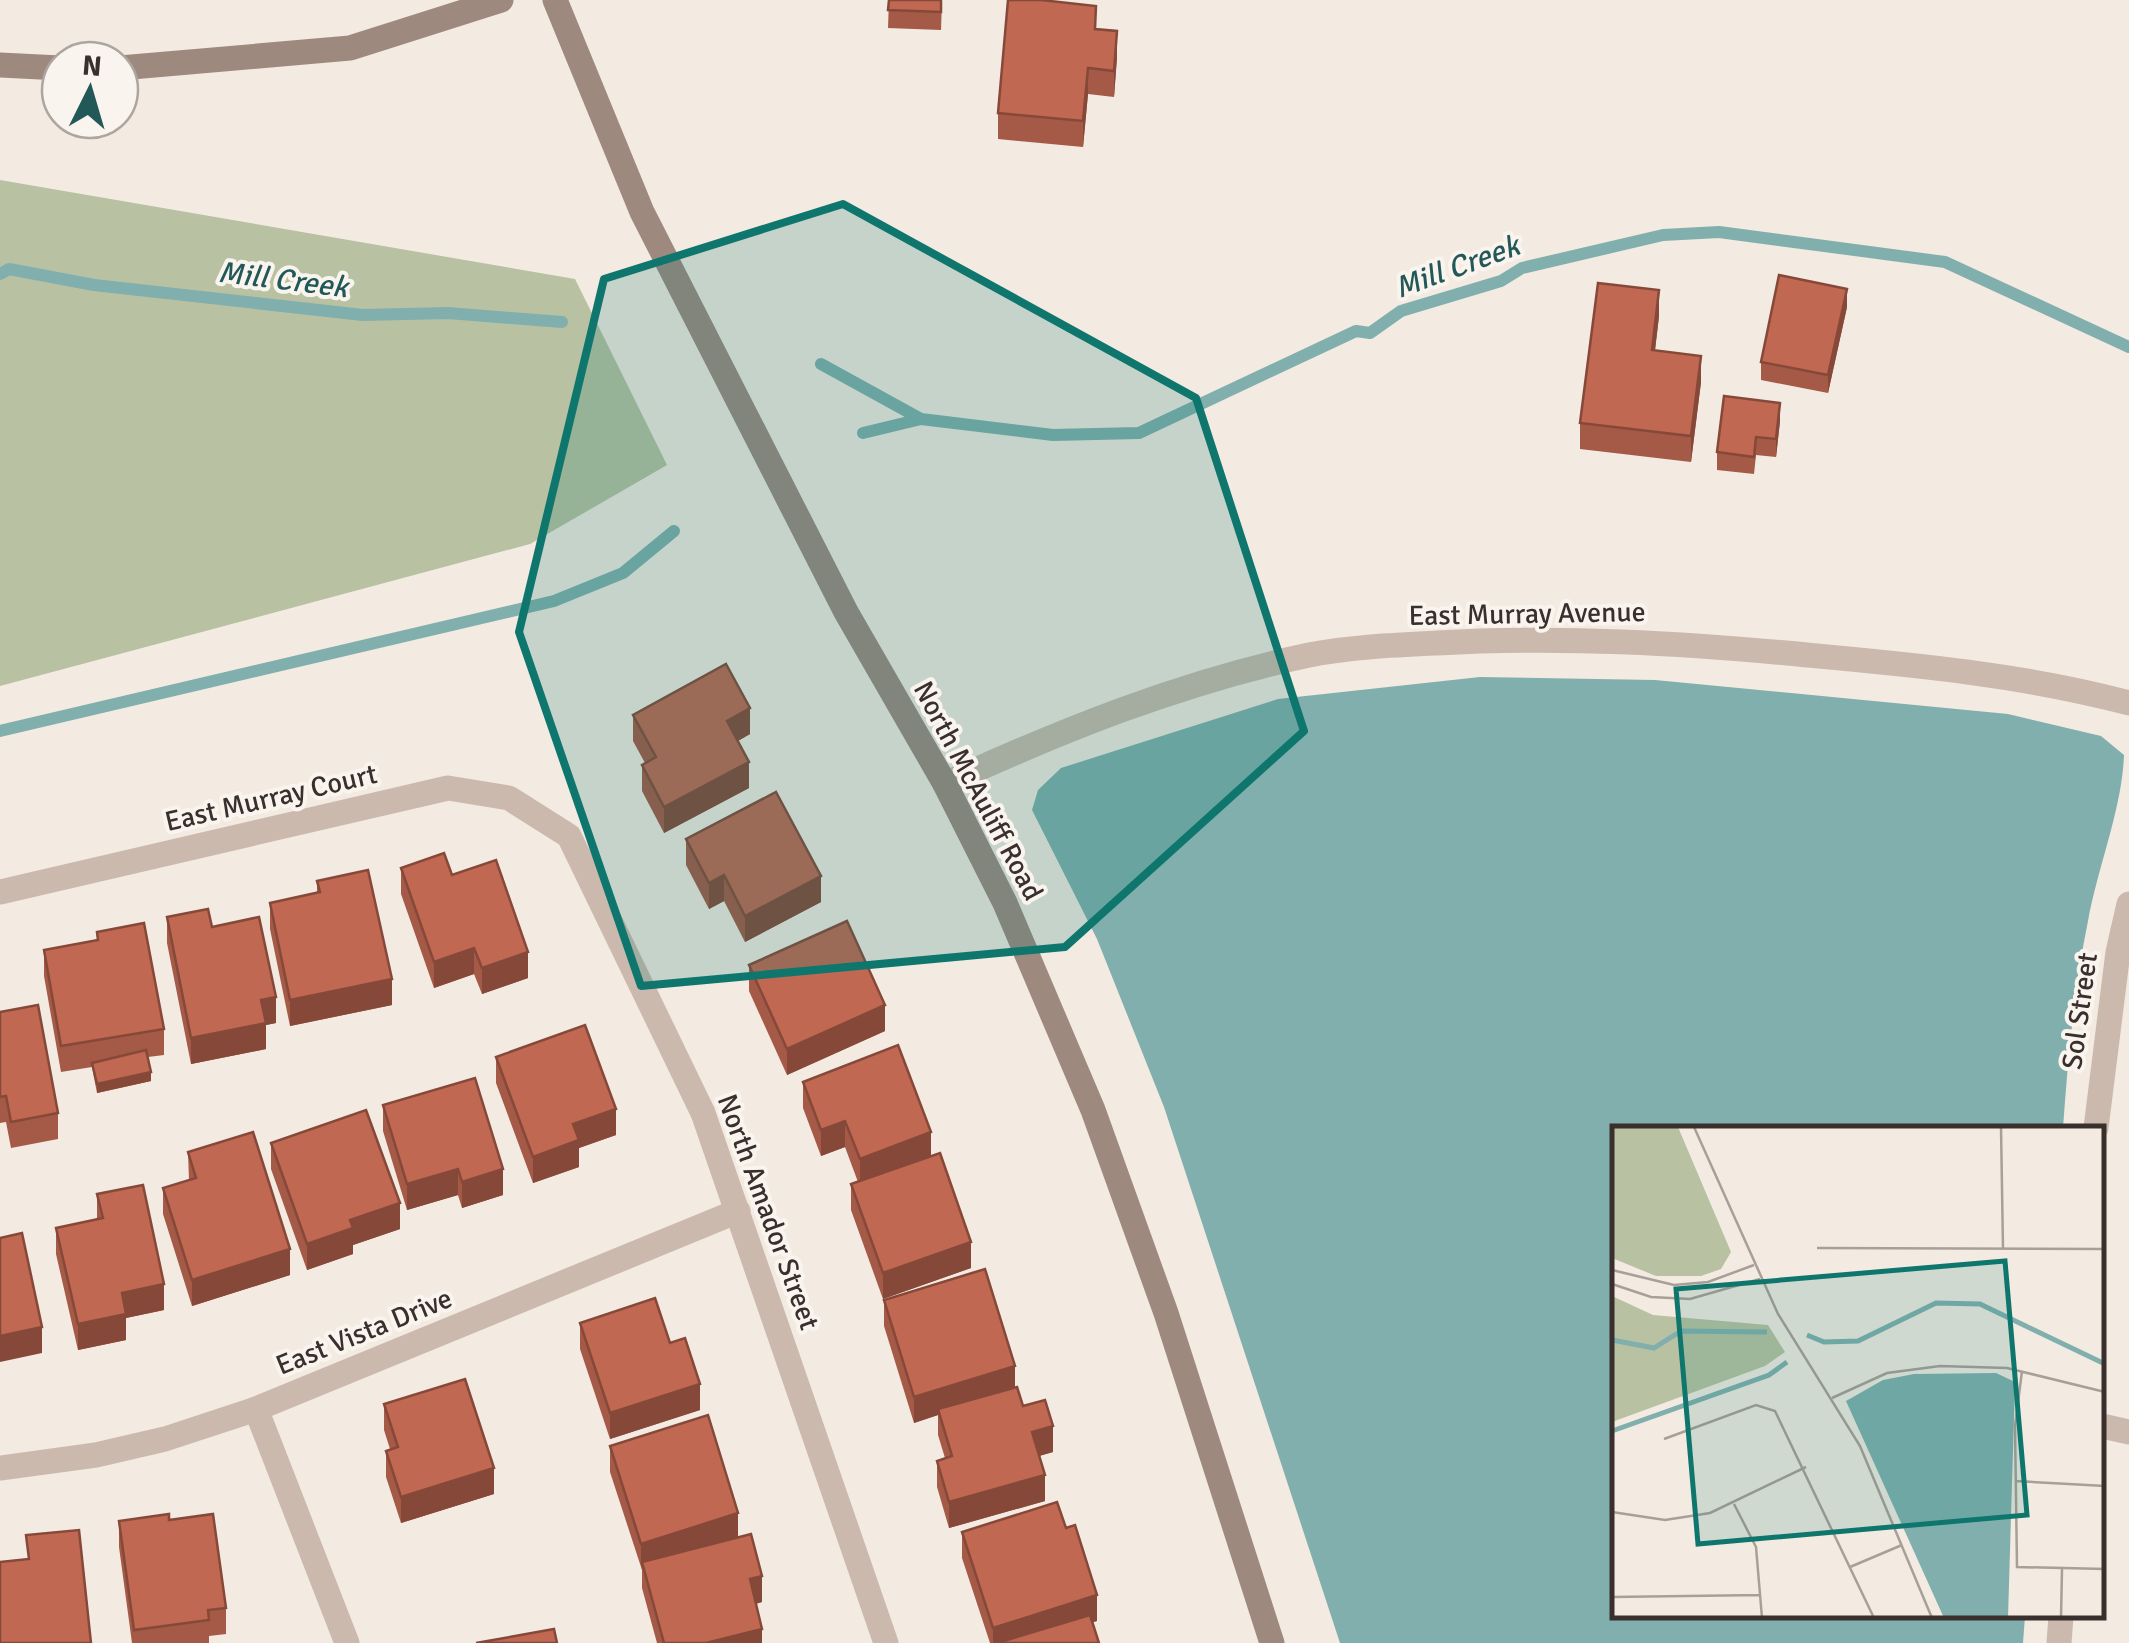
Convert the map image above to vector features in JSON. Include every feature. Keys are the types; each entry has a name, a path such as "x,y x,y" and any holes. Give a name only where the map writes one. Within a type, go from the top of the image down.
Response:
{"street":[{"path":"140,66 350,48 501,0"},
{"name":"North McAuliff Road","path":"556,0 642,212 846,612 945,784 1006,903 1092,1110 1166,1312 1272,1643"},
{"path":"0,64 40,67"},
{"name":"East Murray Avenue","path":"945,784 1074,727 1174,692 1311,655 1399,645 1527,638 1654,642 1954,669 2085,691 2129,703"},
{"name":"East Murray Court","path":"0,892 448,788 509,798 550,823"},
{"name":"North Amador Street","path":"550,823 569,836 703,1113 886,1643"},
{"name":"Sol Street","path":"2096,1126 2118,952 2129,904"},
{"name":"East Vista Drive","path":"0,1468 96,1455 165,1439 256,1409 738,1212"},
{"path":"256,1409 347,1643"},
{"path":"2104,1426 2129,1432"},
{"path":"2059,1643 2061,1618"}],"highlighted area":[{"path":"843,204 1196,398 1304,731 1065,947 641,986 519,632 604,279"}],"green space":[{"path":"0,180 575,279 667,465 530,544 0,686"}],"water":[{"path":"1480,677 1655,680 2008,714 2101,736 2124,755 2119,796 2092,900 2079,972 2063,1126 1612,1126 1612,1618 2025,1618 2023,1643 1340,1643 1164,1107 1097,939 1032,810 1038,790 1061,768 1278,699"}],"building":[{"path":"889,0 941,0 941,12 888,10"},
{"path":"1008,0 1096,6 1095,29 1117,31 1114,71 1088,68 1083,121 998,113"},
{"path":"1779,275 1847,289 1828,375 1761,362"},
{"path":"1598,283 1659,290 1652,350 1701,356 1691,436 1580,423"},
{"path":"1724,396 1780,403 1776,439 1756,437 1754,457 1717,452"},
{"path":"726,664 750,708 727,721 749,762 664,807 642,765 656,757 633,715"},
{"path":"776,792 821,876 745,916 724,875 709,883 686,839"},
{"path":"444,853 452,875 496,860 528,952 482,968 474,948 434,962 401,868"},
{"path":"368,870 392,979 290,1000 270,903 320,892 317,881"},
{"path":"208,909 212,927 259,917 276,997 261,1000 266,1023 191,1038 167,917"},
{"path":"847,921 885,1005 787,1049 749,965"},
{"path":"144,923 164,1029 61,1046 44,950 98,940 97,932"},
{"path":"38,1005 58,1113 11,1122 6,1096 0,1097 0,1012"},
{"path":"585,1025 616,1109 573,1124 579,1140 533,1157 496,1057"},
{"path":"898,1045 931,1132 860,1159 845,1121 821,1130 803,1082"},
{"path":"146,1050 151,1072 97,1084 92,1063"},
{"path":"475,1078 503,1169 462,1182 458,1169 407,1184 383,1105"},
{"path":"366,1110 400,1203 350,1220 353,1228 307,1244 271,1143"},
{"path":"253,1132 290,1249 192,1280 163,1188 196,1178 188,1152"},
{"path":"940,1153 971,1242 883,1273 851,1184"},
{"path":"143,1185 164,1284 122,1293 126,1314 78,1324 56,1228 103,1218 97,1194"},
{"path":"22,1233 42,1327 0,1336 0,1238"},
{"path":"985,1269 1015,1366 914,1397 884,1300"},
{"path":"655,1298 670,1343 685,1338 700,1384 610,1413 580,1323"},
{"path":"465,1379 494,1468 401,1497 386,1451 398,1447 384,1404"},
{"path":"1017,1387 1023,1406 1045,1400 1053,1426 1032,1432 1045,1475 949,1502 937,1461 952,1456 938,1409"},
{"path":"708,1415 738,1513 641,1544 610,1446"},
{"path":"1057,1502 1066,1528 1075,1525 1097,1595 993,1628 962,1532"},
{"path":"169,1514 169,1520 213,1514 226,1608 208,1610 209,1620 134,1630 119,1521"},
{"path":"79,1530 91,1643 0,1643 0,1562 29,1559 26,1535"},
{"path":"751,1534 762,1576 750,1579 762,1629 706,1643 664,1643 642,1562"},
{"path":"1090,1615 1099,1643 997,1643"},
{"path":"554,1629 557,1643 476,1643"}],"waterway":[{"name":"Mill Creek","path":"821,364 921,419 1053,435 1139,433 1356,331 1370,333 1401,311 1501,281 1522,268 1663,235 1719,232 1945,262 2129,347"},
{"name":"Mill Creek","path":"0,274 9,269 94,285 363,315 448,313 562,322"},
{"path":"863,433 921,419"},
{"path":"0,731 554,601 623,573 674,531"}]}
